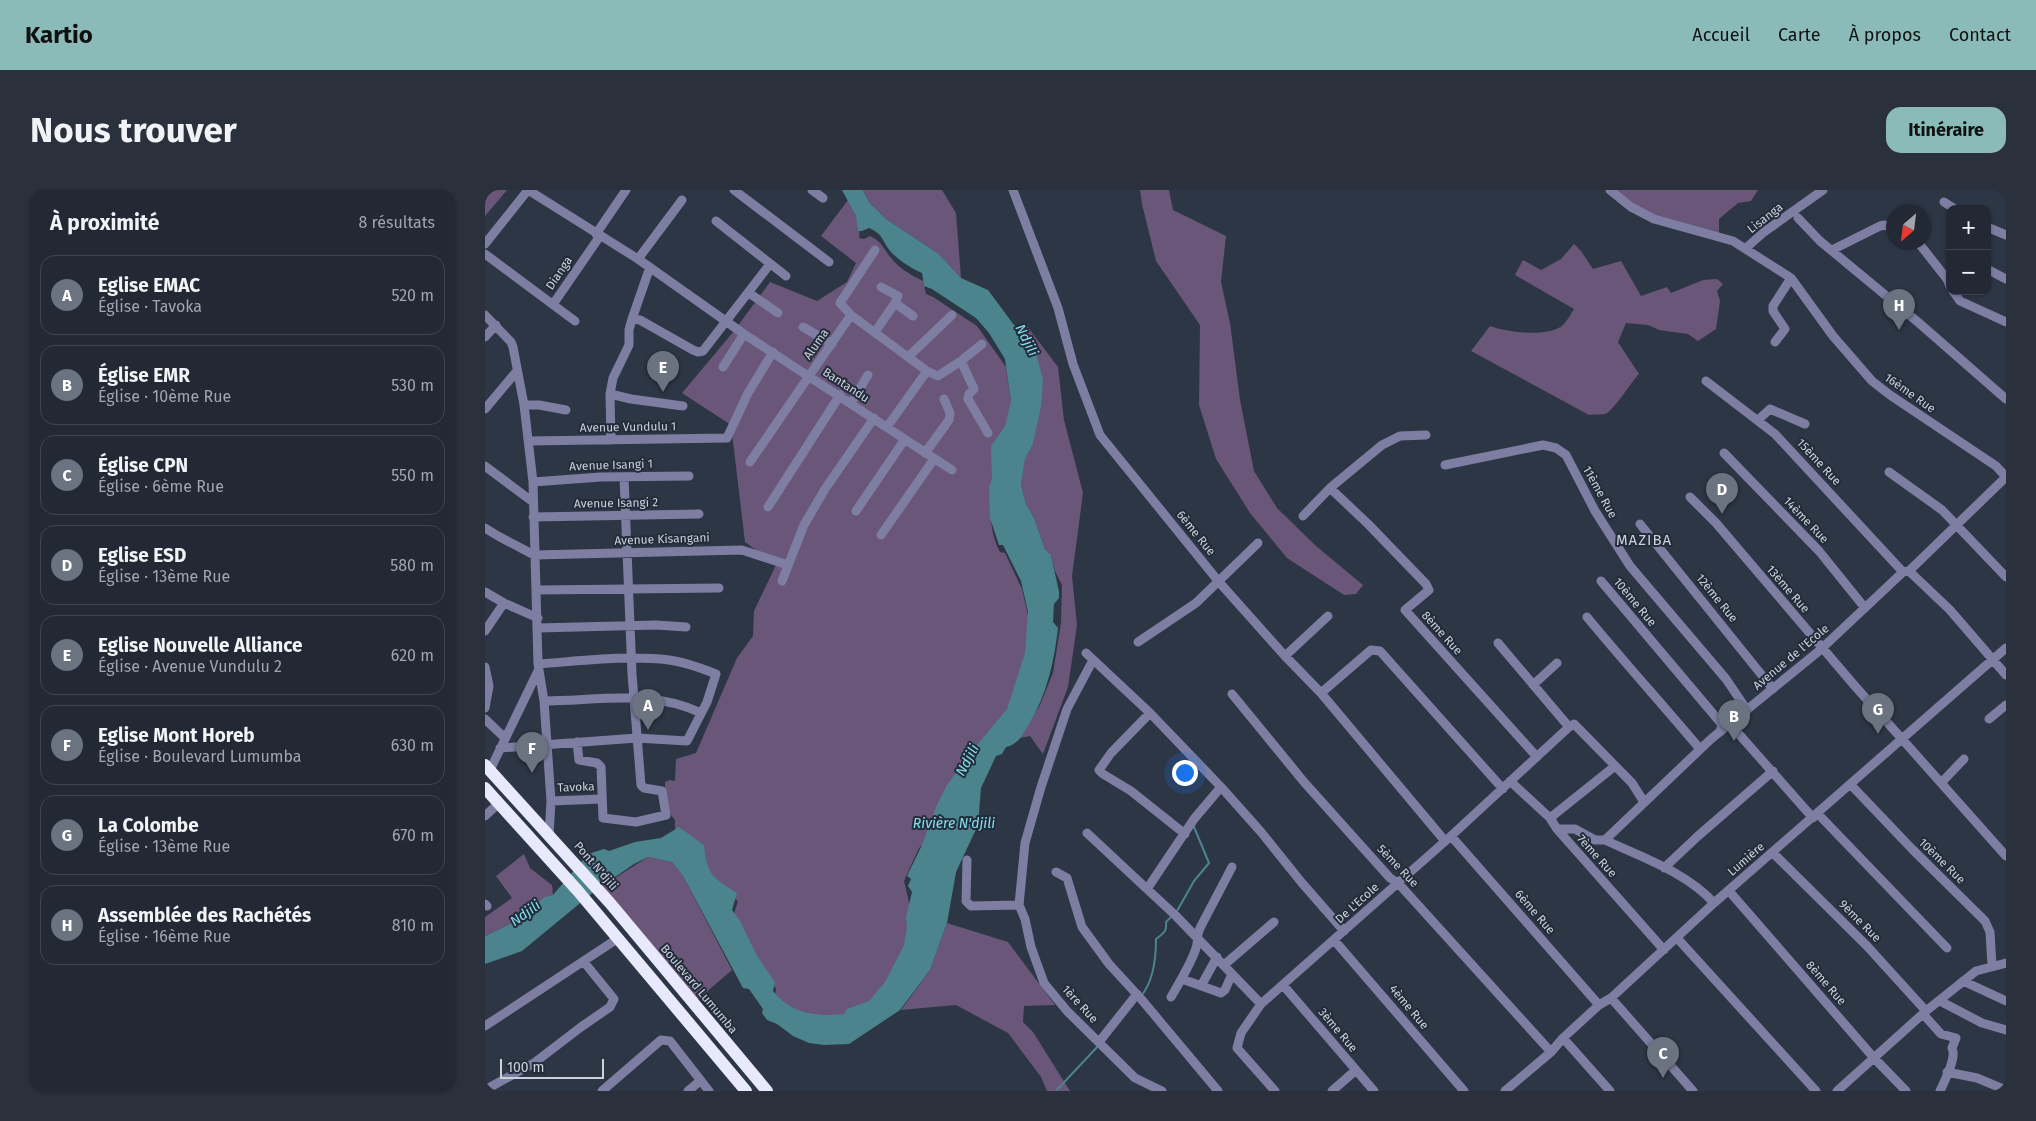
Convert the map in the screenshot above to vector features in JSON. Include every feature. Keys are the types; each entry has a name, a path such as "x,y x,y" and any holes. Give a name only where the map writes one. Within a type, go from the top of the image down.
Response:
{"highway":[{"path":"488,767 549,835"},
{"path":"485,788 578,891 746,1091"},
{"name":"Pont N'djili","path":"549,835 611,904"},
{"name":"Boulevard Lumumba","path":"611,904 767,1091"}],"street":[{"name":"Bantandu","path":"528,190 638,259 744,334 952,470"},
{"path":"485,244 528,190"},
{"name":"Dianga","path":"485,254 552,303 556,300 626,190"},
{"path":"734,190 829,262"},
{"path":"812,190 823,198"},
{"name":"6ème Rue","path":"1013,190 1058,308 1073,364 1100,435 1219,582 1321,693 1448,839 1599,1005"},
{"path":"1610,190 1631,207 1654,219 1719,236 1746,248 1791,278 1773,306 1773,311 1785,329 1775,342"},
{"name":"Lisanga","path":"1746,248 1764,232 1823,190"},
{"path":"638,259 682,200"},
{"path":"1944,202 1949,205"},
{"path":"1798,218 1813,235 2006,399"},
{"path":"716,222 786,276"},
{"path":"1832,250 1880,226 1886,226"},
{"path":"1991,229 2006,235"},
{"path":"875,250 840,303 851,315 938,376 982,344"},
{"path":"1924,250 1946,278"},
{"path":"631,319 640,320 698,352 703,351 770,264"},
{"path":"611,440 610,394 613,378 629,345 631,319 649,267"},
{"path":"1991,271 2006,279"},
{"name":"16ème Rue","path":"1791,278 1833,336 1872,381 1890,396 1996,466 2006,477"},
{"path":"875,332 898,296 881,287"},
{"path":"749,293 778,314"},
{"path":"1956,295 1960,300 2006,322"},
{"path":"552,303 575,321"},
{"path":"895,303 913,316"},
{"path":"485,315 511,342 524,405 529,442 533,482 538,667 544,701 551,801 549,835"},
{"name":"Aluma","path":"750,462 851,315"},
{"path":"909,356 952,315"},
{"path":"485,337 496,325"},
{"path":"803,327 832,344"},
{"path":"723,366 744,334"},
{"name":"Avenue Vundulu 1","path":"529,442 727,438 748,393 773,352"},
{"path":"961,361 974,389 967,399 989,433"},
{"path":"887,427 926,369"},
{"path":"485,409 517,371"},
{"path":"851,403 868,375"},
{"name":"15ème Rue","path":"1706,381 1759,420 1787,446 1906,572 1950,610 2006,675"},
{"path":"610,394 631,399 683,406"},
{"path":"768,507 839,395"},
{"path":"925,453 949,420 950,412 944,398"},
{"path":"524,405 539,405 566,410"},
{"path":"1759,420 1770,409 1805,424"},
{"path":"782,581 804,525 825,489 875,418"},
{"path":"1303,516 1330,488 1382,445 1400,436 1426,435"},
{"path":"856,511 905,439"},
{"name":"11ème Rue","path":"1445,465 1543,445 1556,448 1566,455 1595,511 1630,566 1726,679 1747,710"},
{"name":"14ème Rue","path":"1724,453 1819,551 1865,608"},
{"path":"881,535 934,458"},
{"path":"485,466 533,502"},
{"path":"1889,472 1943,510 2006,577"},
{"path":"625,476 631,659 637,738"},
{"name":"Avenue Isangi 1","path":"533,482 625,476 689,476"},
{"name":"Avenue de l'Ecole","path":"1605,840 1720,732 1823,648 1957,525 2006,477"},
{"name":"8ème Rue","path":"1330,488 1369,524 1426,584 1429,590 1405,610 1537,757"},
{"name":"13ème Rue","path":"1690,497 1716,523 1902,740 2006,856"},
{"name":"Avenue Isangi 2","path":"533,517 699,514"},
{"name":"12ème Rue","path":"1640,524 1773,689"},
{"path":"485,528 534,555"},
{"path":"1138,642 1196,603 1258,543"},
{"name":"Avenue Kisangani","path":"534,555 742,550 788,565"},
{"name":"10ème Rue","path":"1601,581 1720,722 1722,725 1720,732"},
{"path":"537,590 719,588"},
{"path":"485,592 504,604 538,618"},
{"path":"485,631 504,604"},
{"path":"1285,656 1328,616"},
{"path":"1587,617 1622,660 1667,708 1700,750"},
{"path":"538,628 670,625 686,627"},
{"path":"1498,643 1533,685 1572,726 1632,783 1645,802"},
{"name":"Lumière","path":"1505,1091 1551,1052 1563,1038 1599,1005 1611,998 1714,903 1816,816 2006,648"},
{"path":"1321,693 1368,652 1380,651 1503,789"},
{"path":"1086,653 1149,712 1221,787 1344,931"},
{"path":"500,748 637,738 687,741 712,690 717,674 699,667 669,660 631,659 538,667"},
{"path":"967,860 966,901 971,906 1019,904 1025,843 1041,787 1067,709 1093,660"},
{"path":"1533,685 1557,663"},
{"path":"485,667 489,686 485,708"},
{"path":"488,767 523,705 538,667"},
{"name":"5ème Rue","path":"1232,694 1304,782 1551,1052"},
{"path":"544,701 650,699 679,703 701,713"},
{"path":"1989,719 2006,706"},
{"path":"1149,712 1111,753 1099,770 1147,802 1185,834"},
{"path":"485,719 505,738"},
{"path":"1730,724 1816,816 1947,948"},
{"name":"De L'Ecole","path":"1275,1091 1237,1048 1241,1033 1261,1004 1448,839 1572,726"},
{"name":"Tavoka","path":"577,742 579,760 600,765 602,815 606,819 636,822 667,815 662,791 644,788 641,785 637,738"},
{"path":"1941,783 1964,759"},
{"path":"1549,818 1615,766"},
{"path":"1665,868 1698,836 1773,771"},
{"name":"7ème Rue","path":"1510,782 1549,818 1664,950"},
{"name":"10ème Rue","path":"1851,785 1985,921 1989,932 1992,966"},
{"path":"1147,889 1194,819 1221,787"},
{"name":"Tavoka","path":"551,801 602,798"},
{"path":"485,816 499,803"},
{"path":"1557,829 1575,829 1595,840 1605,840 1665,868 1690,881 1714,903"},
{"path":"1087,833 1217,957 1261,1004"},
{"name":"9ème Rue","path":"1773,853 1867,946 1925,1012 1941,1034 1956,1038 1952,1048 1955,1052 1947,1072"},
{"path":"1171,997 1197,944 1196,937 1232,867"},
{"path":"1056,872 1067,878 1082,927 1109,964 1218,1091"},
{"name":"8ème Rue","path":"1729,891 1874,1058 1906,1091"},
{"name":"1ère Rue","path":"1019,904 1025,919 1031,948 1044,982 1067,1011 1135,1078 1162,1091"},
{"path":"1224,965 1274,922"},
{"path":"1677,938 1816,1091"},
{"path":"485,1026 617,939"},
{"name":"4ème Rue","path":"1334,940 1464,1091"},
{"path":"1201,986 1217,957"},
{"path":"485,1090 534,1063 610,1007 614,999 584,962"},
{"path":"1837,1091 1925,1012 1976,970 2006,963"},
{"path":"1181,980 1223,993 1232,974"},
{"path":"1963,981 2006,1001"},
{"name":"3ème Rue","path":"1283,985 1373,1091"},
{"path":"1100,1043 1139,997"},
{"path":"1611,998 1693,1091"},
{"path":"1939,1001 1982,1023 2006,1030"},
{"path":"1563,1038 1610,1091"},
{"path":"602,1091 661,1040 670,1041 709,1091"},
{"path":"1332,1091 1355,1070"},
{"path":"1941,1091 1947,1072 1977,1078 2006,1090"},
{"path":"688,1091 700,1081"}],"shaded area":[{"path":"485,190 507,190 485,216"},
{"path":"863,190 942,190 956,213 961,278 939,254 886,219 869,202"},
{"path":"1140,190 1169,190 1173,210 1226,236 1221,282 1230,323 1240,400 1254,471 1277,508 1316,546 1363,585 1356,594 1344,595 1287,558 1250,513 1216,459 1199,405 1200,325 1156,261"},
{"path":"1611,190 1758,190 1751,201 1738,203 1719,219 1719,236 1654,219"},
{"path":"848,200 860,224 859,238 864,239 870,236 878,241 899,266 923,281 926,294 977,326 1006,367 1012,408 991,515 998,548 1000,552 1005,553 1022,589 1029,620 1027,661 1017,693 929,839 919,848 904,881 911,911 905,952 870,1009 824,1025 774,999 776,989 733,917 738,901 714,885 705,853 675,837 675,820 667,807 665,782 675,781 676,759 696,753 737,658 753,636 754,611 776,565 745,542 731,425 682,393 734,331 770,282 817,301 847,282 856,263 821,236"},
{"path":"1574,244 1593,269 1621,261 1641,296 1667,287 1671,293 1703,280 1717,279 1723,284 1717,291 1720,301 1716,329 1698,341 1688,334 1659,330 1648,325 1626,323 1618,342 1639,374 1613,408 1605,414 1589,415 1471,351 1490,326 1516,332 1538,333 1557,329 1563,325 1574,309 1515,275 1523,260 1541,270 1561,259"},
{"path":"1027,326 1058,367 1064,420 1083,493 1072,576 1077,625 1068,687 1043,754 1030,736 1020,738 1040,705 1053,673 1061,623 1062,585 1055,571 1051,555 1045,549 1034,518 1026,504 1021,485 1025,458 1033,444 1036,425 1036,353 1025,330"},
{"path":"524,854 530,868 552,885 553,895 512,923 485,936 485,917 512,898 496,876"},
{"path":"648,857 672,862 683,876 732,970 696,1001 596,890"},
{"path":"947,923 1008,942 1055,1005 1024,1006 1023,1022 1033,1032 1070,1091 1047,1091 1041,1077 1008,1033 956,1005 901,1010 930,970"}],"water":[{"name":"Rivière N'djili","path":"842,190 863,190 869,202 886,219 939,254 961,278 988,290 1014,325 1025,330 1036,353 1043,380 1041,406 1033,444 1025,459 1021,485 1026,504 1034,518 1045,549 1051,555 1059,598 1054,604 1053,622 1058,628 1052,665 1041,701 1023,735 1014,744 1006,747 1002,754 996,756 981,788 978,825 956,872 947,923 930,970 900,1010 849,1044 824,1045 809,1043 793,1036 777,1024 767,1020 762,1013 763,1009 749,989 743,988 683,876 672,862 648,857 634,864 596,890 522,951 485,964 485,936 512,923 545,897 553,895 588,854 604,849 609,851 635,842 661,838 679,827 704,845 707,863 713,875 737,893 732,910 740,921 757,956 775,982 773,991 788,1005 814,1014 844,1014 847,1009 869,1001 885,982 904,945 907,927 906,917 912,892 908,886 911,879 907,876 947,785 1007,709 1025,653 1028,612 1021,581 1003,545 999,545 990,518 991,446 1005,426 1011,401 1005,359 989,333 976,318 932,289 924,286 922,273 895,256 878,233 869,228 858,231 856,216"}],"waterway":[{"path":"1177,911 1194,881 1209,863 1194,827"},
{"path":"1141,996 1149,983 1155,961 1156,939 1164,932 1166,922 1171,917"},
{"path":"1056,1091 1099,1045"}],"place":[{"name":"Assemblée des Rachétés","path":"1899,330"},
{"name":"Eglise Nouvelle Alliance","path":"663,392"},
{"name":"Eglise ESD","path":"1722,514"},
{"name":"Eglise EMAC","path":"648,730"},
{"name":"La Colombe","path":"1878,734"},
{"name":"Église EMR","path":"1734,741"},
{"name":"Eglise Mont Horeb","path":"532,773"},
{"name":"Église CPN","path":"1663,1078"}],"district":[{"name":"MAZIBA","path":"1644,540"}],"water label":[{"name":"Ndjili","path":"1027,340"},
{"name":"Ndjili","path":"967,760"},
{"name":"Ndjili","path":"525,913"}]}
